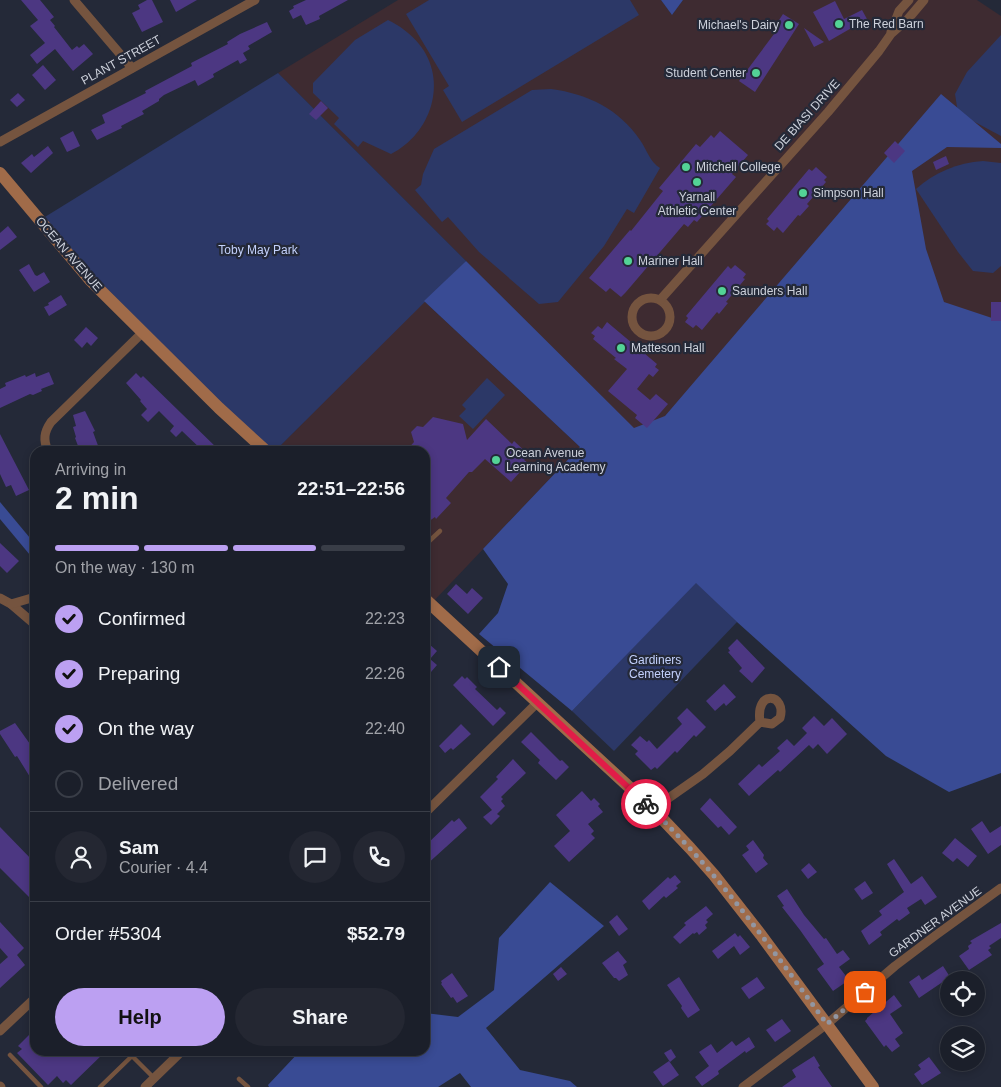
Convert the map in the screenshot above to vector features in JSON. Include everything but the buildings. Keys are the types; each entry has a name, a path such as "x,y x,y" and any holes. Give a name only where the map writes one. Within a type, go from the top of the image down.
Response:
{"main road":[{"name":"OCEAN AVENUE","path":"0,173 71,258 142,333 261,446"},
{"path":"430,603 653,809 714,875 761,935 873,1087"}],"street":[{"path":"74,0 132,68"},
{"name":"PLANT STREET","path":"0,142 255,0"},
{"name":"DE BIASI DRIVE","path":"660,300 828,112 879,51 890,34 899,12 908,0"},
{"name":"DE BIASI DRIVE","path":"890,34 908,19 924,0"},
{"path":"649,298 660,300 669,310 670,323 662,333 650,336 638,331 632,320 634,308 643,300 649,298"},
{"path":"47,446 44,437 46,429 51,422 142,333"},
{"path":"0,598 11,604 30,620"},
{"path":"11,604 30,598"},
{"path":"430,808 538,702"},
{"path":"653,809 703,774 760,722"},
{"name":"GARDNER AVENUE","path":"743,1087 827,1024 895,966 1001,888"},
{"path":"0,1031 30,1003"},
{"path":"145,1087 177,1056"}],"lane":[{"path":"430,541 440,532"},
{"path":"10,1055 41,1087"},
{"path":"100,1087 132,1056 154,1078"},
{"path":"239,1079 248,1087"}],"shaded area":[{"name":"Mitchell College","path":"398,0 661,0 672,15 683,0 977,0 1001,16 1001,363 692,487 278,73"},
{"path":"661,0 683,0 672,15"},
{"path":"941,94 1001,144 1001,148 947,147 912,171 926,249 944,302 1001,321 1001,773 949,792 886,756 696,583 572,711 479,634 498,613 508,584 483,549 580,447 424,301 466,261 634,428 665,416"},
{"name":"Ocean Avenue Learning Academy","path":"424,301 580,447 431,604 430,446 280,446"},
{"path":"0,502 30,538 30,555 0,519"},
{"path":"550,882 604,926 486,1028 520,1070 570,1081 577,1087 471,1087 460,1073 438,1087 269,1087 268,1085 295,1056 430,1056 430,1014 458,1017 494,990 499,938"}],"green space":[{"path":"429,0 630,0 639,15 462,122 443,90 449,86 406,14"},
{"path":"388,20 405,30 419,44 428,59 433,74 434,90 425,120 416,134 405,145 391,154 363,141 358,147 334,124 339,118 313,93 313,83 355,40"},
{"path":"1001,35 1001,136 958,113 955,94 967,72"},
{"name":"Toby May Park","path":"278,73 466,261 280,446 261,446 40,220"},
{"path":"551,89 565,91 590,99 612,112 632,129 651,159 660,168 634,213 627,209 604,246 558,302 539,304 479,252 448,217 442,222 415,190 421,185 423,174 434,149 532,90"},
{"path":"983,161 1001,163 1001,266 993,273 973,271 916,189 947,169"},
{"path":"487,378 505,395 473,429 459,416 466,409 462,405"},
{"name":"Gardiners Cemetery","path":"696,582 737,622 614,751 572,711"}],"way so far":[{"path":"646,804 714,875 827,1024 865,992"}],"place":[{"name":"The Red Barn","path":"839,24"},
{"name":"Michael's Dairy","path":"789,25"},
{"name":"Student Center","path":"756,73"},
{"name":"Mitchell College","path":"686,167"},
{"name":"Yarnall Athletic Center","path":"697,182"},
{"name":"Simpson Hall","path":"803,193"},
{"name":"Mariner Hall","path":"628,261"},
{"name":"Saunders Hall","path":"722,291"},
{"name":"Matteson Hall","path":"621,348"},
{"name":"Ocean Avenue Learning Academy","path":"496,460"}],"route":[{"path":"499,667 646,804"}]}
